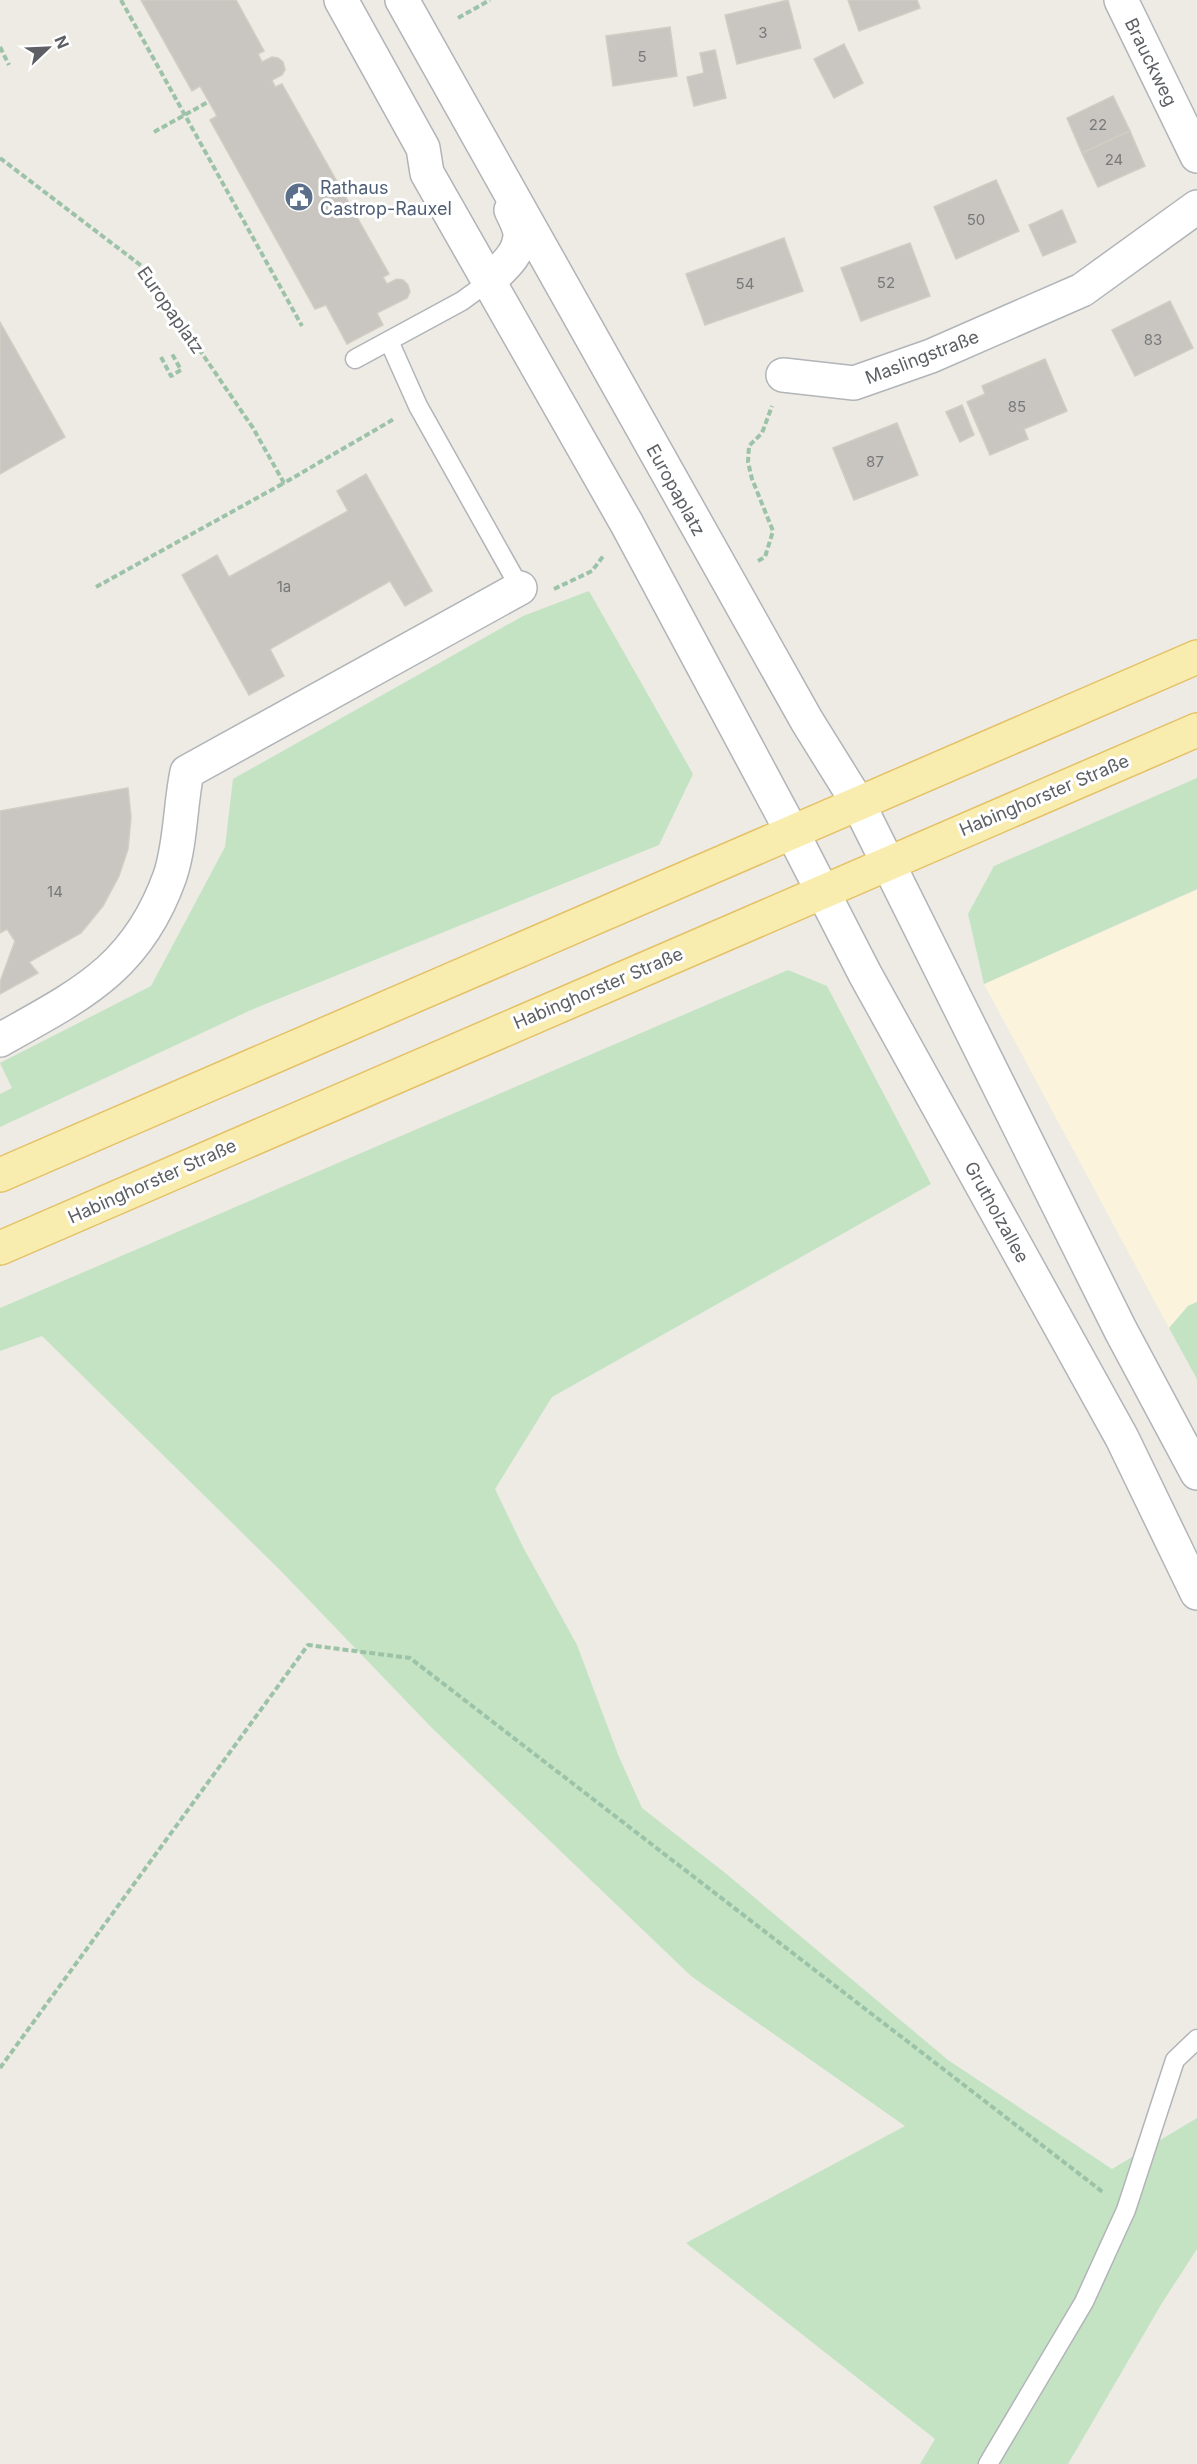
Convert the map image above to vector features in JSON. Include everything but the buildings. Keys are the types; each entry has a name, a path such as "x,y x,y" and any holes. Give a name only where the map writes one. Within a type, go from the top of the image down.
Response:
{"main road":[{"path":"0,1175 1197,657"},
{"name":"Habinghorster Straße","path":"0,1248 1197,730"}],"street":[{"path":"340,0 423,148 427,173 627,524 792,832"},
{"name":"Europaplatz","path":"402,0 498,175 807,721 858,803"},
{"name":"Brauckweg","path":"1121,0 1197,156"},
{"name":"Europaplatz","path":"488,282 506,266 515,252 520,233 498,175"},
{"name":"Maslingstraße","path":"783,375 854,383 931,356 1082,290 1197,207"},
{"path":"0,1040 77,996 103,978 126,955 150,918 170,875 187,772 520,588"},
{"path":"858,803 1116,1321 1197,1473"},
{"name":"Grutholzallee","path":"792,832 822,891 1122,1438 1197,1593"}],"lane":[{"name":"Europaplatz","path":"355,359 470,297 488,282"},
{"path":"389,341 418,405 520,588"},
{"path":"988,2464 1084,2302 1126,2210 1175,2060 1197,2039"}],"path":[{"path":"121,0 303,326"},
{"path":"458,18 490,0"},
{"path":"0,47 9,65"},
{"path":"154,132 208,102"},
{"name":"Europaplatz","path":"0,158 143,267 253,429 284,483"},
{"path":"161,357 171,376 181,370 171,352"},
{"path":"758,561 765,557 773,531 752,479 748,462 749,446 762,433 783,375"},
{"path":"96,587 284,483 418,405"},
{"path":"0,2068 308,1645 410,1658 1126,2210"}],"shaded area":[{"path":"1197,890 1197,1302 1188,1306 1169,1328 984,984"}],"green space":[{"path":"589,591 693,774 659,845 251,1010 0,1127 0,1094 12,1088 0,1063 151,986 225,847 233,779 523,616"},
{"path":"1197,778 1197,889 984,984 968,914 994,866"},
{"path":"788,970 827,986 931,1184 552,1397 495,1489 523,1547 577,1645 619,1757 642,1808 724,1872 948,2060 1112,2169 1197,2118 1197,2249 1162,2303 1068,2464 920,2464 935,2439 686,2243 905,2126 691,1976 432,1728 280,1570 42,1336 0,1351 0,1308"},
{"path":"1197,1302 1197,1379 1169,1328 1188,1306"}],"place":[{"name":"Rathaus Castrop-Rauxel","path":"299,197"}]}
